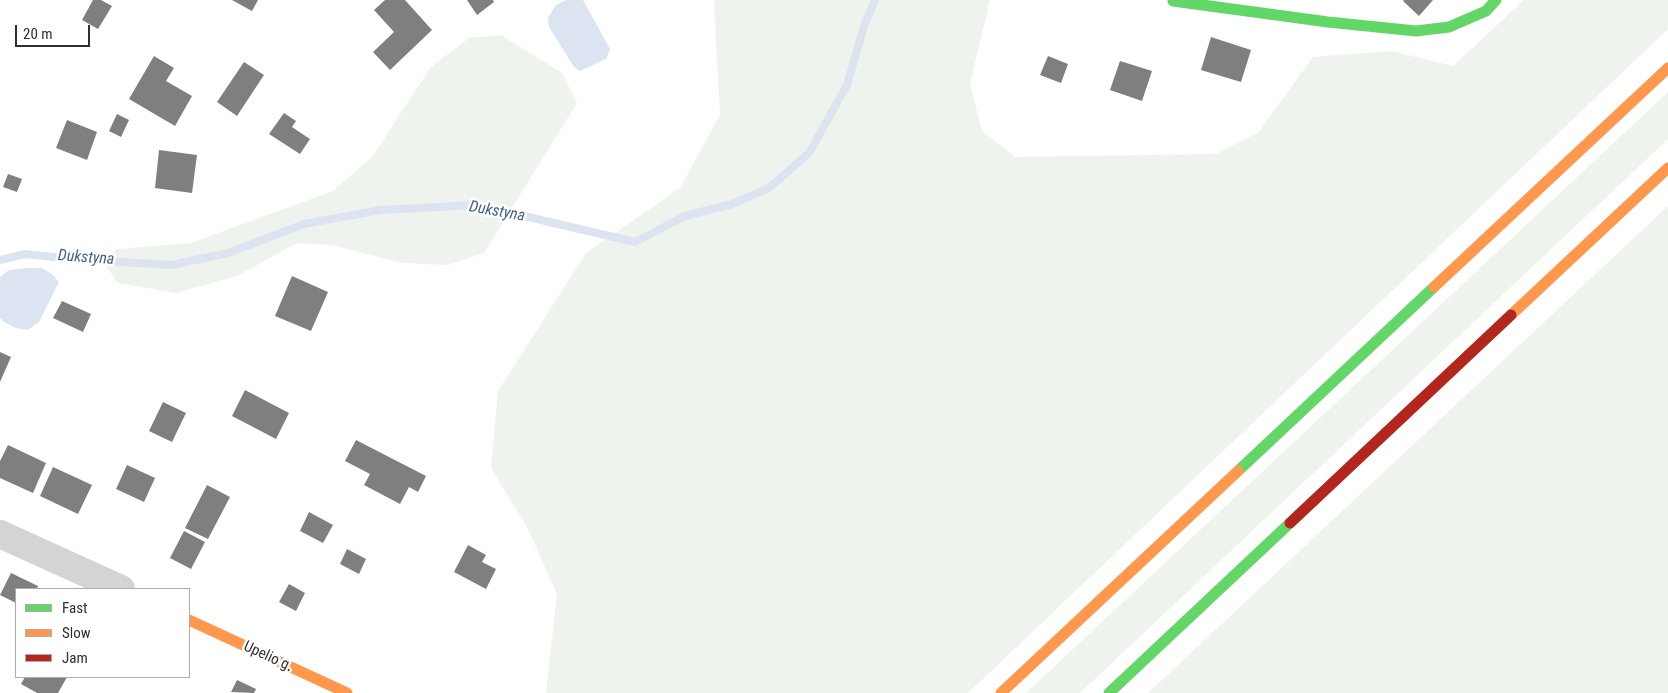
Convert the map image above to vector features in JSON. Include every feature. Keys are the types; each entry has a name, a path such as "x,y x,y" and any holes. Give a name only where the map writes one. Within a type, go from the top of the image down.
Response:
{"main road":[{"path":"1173,1 1328,22 1416,31 1448,26 1486,11 1496,0"},
{"path":"1001,693 1668,68"},
{"path":"1109,693 1668,168"},
{"name":"Upelio g.","path":"190,620 347,693"}],"street":[{"path":"0,534 119,588"}],"shaded area":[{"path":"566,0 583,0 610,49 606,59 580,71 574,67 549,27 548,18 556,5"},
{"path":"715,0 990,0 970,84 982,131 1015,157 1216,154 1258,133 1313,57 1391,51 1453,66 1524,0 1668,0 1668,29 968,693 546,693 557,594 528,529 491,468 498,391 586,253 680,188 720,115"},
{"path":"501,35 562,73 577,103 484,253 448,265 402,263 331,245 297,243 237,276 176,293 118,283 103,262 117,249 191,243 333,191 372,157 431,67 469,38"},
{"path":"1668,92 1668,139 1080,693 1026,693"},
{"path":"1668,206 1668,693 1148,693"},
{"path":"42,268 52,274 59,282 39,322 28,330 16,328 0,318 0,277 9,270"}],"building":[{"path":"93,0 101,0 112,6 98,29 82,20"},
{"path":"232,0 258,0 252,11"},
{"path":"385,0 405,0 432,30 390,70 373,52 394,32 374,10"},
{"path":"467,0 493,0 494,2 477,15"},
{"path":"1404,0 1433,0 1419,16"},
{"path":"1211,37 1251,50 1241,82 1201,70"},
{"path":"154,56 174,68 166,81 192,96 175,126 129,99"},
{"path":"1048,56 1068,64 1061,83 1040,75"},
{"path":"1120,61 1152,71 1142,101 1110,90"},
{"path":"244,62 264,75 237,116 217,102"},
{"path":"284,113 296,121 292,127 310,139 300,154 269,134"},
{"path":"117,114 129,120 121,137 109,131"},
{"path":"67,120 97,132 87,160 56,148"},
{"path":"159,150 197,155 192,193 155,188"},
{"path":"8,174 22,179 17,192 3,187"},
{"path":"292,276 328,292 311,331 275,316"},
{"path":"62,301 91,314 83,332 53,318"},
{"path":"0,352 11,357 0,382"},
{"path":"245,390 289,413 276,439 232,416"},
{"path":"163,402 186,413 172,442 149,431"},
{"path":"356,440 426,476 418,492 409,487 400,504 364,485 370,474 345,461"},
{"path":"8,445 46,463 33,493 0,478 0,461"},
{"path":"127,465 155,478 144,502 116,489"},
{"path":"53,467 92,485 78,514 40,496"},
{"path":"207,485 230,497 208,539 185,528"},
{"path":"309,512 333,525 323,543 300,531"},
{"path":"184,531 205,542 191,569 170,558"},
{"path":"468,545 486,555 482,562 496,569 486,589 454,572"},
{"path":"347,549 366,559 359,574 340,564"},
{"path":"11,573 38,586 37,588 15,588 15,602 0,595"},
{"path":"289,584 305,593 296,611 279,602"},
{"path":"24,678 66,678 58,693 37,693 21,684"},
{"path":"237,680 256,689 254,693 231,692"}],"waterway":[{"name":"Dukstyna","path":"0,260 25,254 172,265 228,253 304,224 380,210 477,205 635,242 685,216 732,204 769,188 809,153 847,85 864,26 875,0"}],"traffic: fast":[{"path":"1173,1 1328,22 1416,31 1449,27 1486,11 1496,0"},
{"path":"1238,471 1434,287"},
{"path":"1109,693 1290,523"}],"traffic: slow":[{"path":"1434,287 1668,68"},
{"path":"1511,315 1668,168"},
{"path":"1001,693 1238,471"},
{"path":"190,620 347,693"}],"traffic: jam":[{"path":"1290,523 1511,315"}]}
